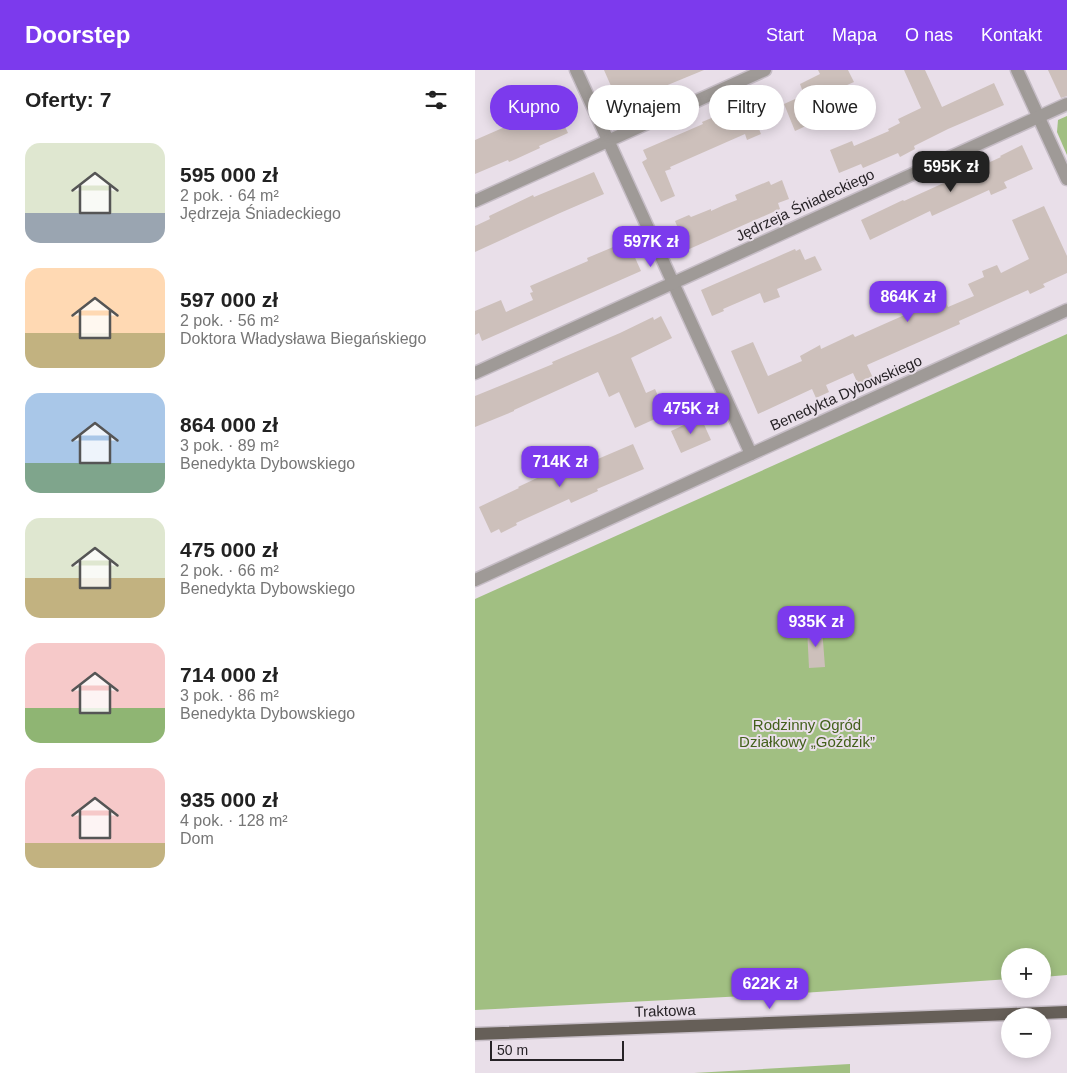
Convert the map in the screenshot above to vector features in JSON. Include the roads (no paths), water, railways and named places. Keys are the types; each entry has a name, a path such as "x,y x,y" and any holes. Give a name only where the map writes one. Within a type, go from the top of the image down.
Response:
{"main road":[{"name":"Traktowa","path":"475,1034 1067,1012"}],"street":[{"path":"576,70 751,454"},
{"path":"475,201 765,70"},
{"path":"1017,70 1067,179"},
{"name":"Jędrzeja Śniadeckiego","path":"475,373 1067,104"},
{"name":"Benedykta Dybowskiego","path":"475,580 1067,310"}],"park label":[{"name":"Rodzinny Ogród Działkowy „Goździk”","path":"807,734"}]}
